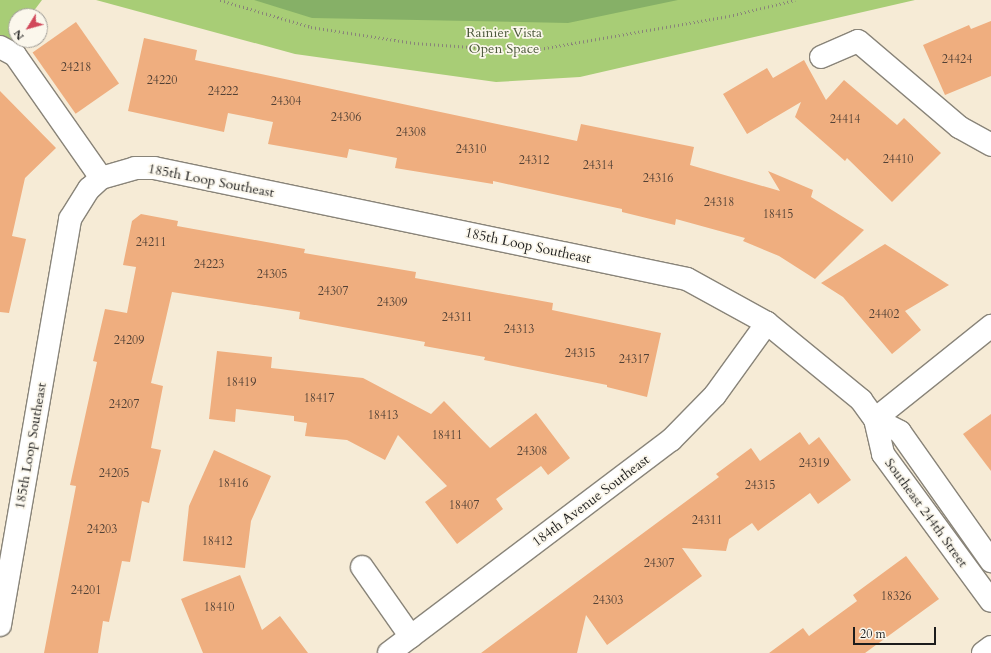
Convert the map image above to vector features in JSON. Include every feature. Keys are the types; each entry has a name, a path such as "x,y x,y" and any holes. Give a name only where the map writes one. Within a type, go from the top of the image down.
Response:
{"street":[{"path":"821,57 858,42 959,127 991,145"},
{"path":"0,47 15,55 101,178"},
{"name":"185th Loop Southeast","path":"0,625 70,220 89,189 101,178 117,170 154,168 687,279 767,323"},
{"name":"Southeast 244th Street","path":"767,323 861,400 876,419 900,432 991,561"},
{"name":"184th Avenue Southeast","path":"389,653 671,440 715,395 767,323"},
{"path":"876,419 991,326"},
{"name":"Southeast 244th Street","path":"876,419 883,454 991,601"},
{"path":"362,567 411,637"},
{"path":"983,653 991,647"}],"path":[{"path":"220,0 317,28 414,43 528,51 722,17 795,0"}],"green space":[{"path":"0,0 42,0 36,8 8,8 8,44 0,54"},
{"name":"Rainier Vista Open Space","path":"96,0 915,0 580,77 496,82 295,54"},
{"path":"254,0 678,0 568,23 312,18"}],"building":[{"path":"991,21 991,76 945,95 923,45 969,25 971,29"},
{"path":"76,22 119,83 76,114 33,52 39,48 48,48 48,42"},
{"path":"144,38 197,50 195,60 577,141 581,124 694,147 690,165 780,191 768,171 813,190 811,197 864,230 815,279 779,256 743,241 745,238 676,219 675,225 622,212 622,209 493,181 493,184 395,168 397,158 349,149 347,158 268,144 273,122 228,113 224,132 128,111"},
{"path":"804,60 826,100 844,80 897,125 904,118 941,153 892,202 847,158 845,161 795,117 801,102 747,134 723,94 767,68 773,78"},
{"path":"0,91 56,148 25,178 12,236 26,239 9,313 0,312"},
{"path":"141,214 178,221 177,226 305,249 304,253 416,272 415,278 553,303 552,310 661,333 647,397 607,387 607,385 484,360 485,357 424,346 425,342 299,319 300,312 172,292 151,383 163,386 151,448 161,450 149,503 142,501 130,562 122,561 109,622 103,621 98,653 44,653 76,486 70,485 97,362 93,361 105,309 127,313 136,267 123,265 132,221"},
{"path":"885,244 949,285 905,311 921,330 892,354 843,297 821,283"},
{"path":"217,351 272,357 271,368 363,378 431,414 444,401 490,448 536,413 570,458 548,475 541,466 496,499 503,509 457,544 425,502 447,486 398,435 385,460 347,440 305,436 307,423 294,421 294,416 236,409 235,422 209,419"},
{"path":"991,414 991,471 963,434"},
{"path":"800,432 809,445 819,437 851,480 818,504 810,493 758,531 752,523 729,539 726,551 682,548 702,576 607,645 586,615 577,653 481,653 719,477 716,474 751,448 760,461"},
{"path":"214,450 271,476 251,521 245,568 183,561 189,506"},
{"path":"906,556 939,599 865,653 769,653 803,628 809,636 857,601 853,595"},
{"path":"240,575 262,630 280,616 308,653 203,653 181,599"}]}
